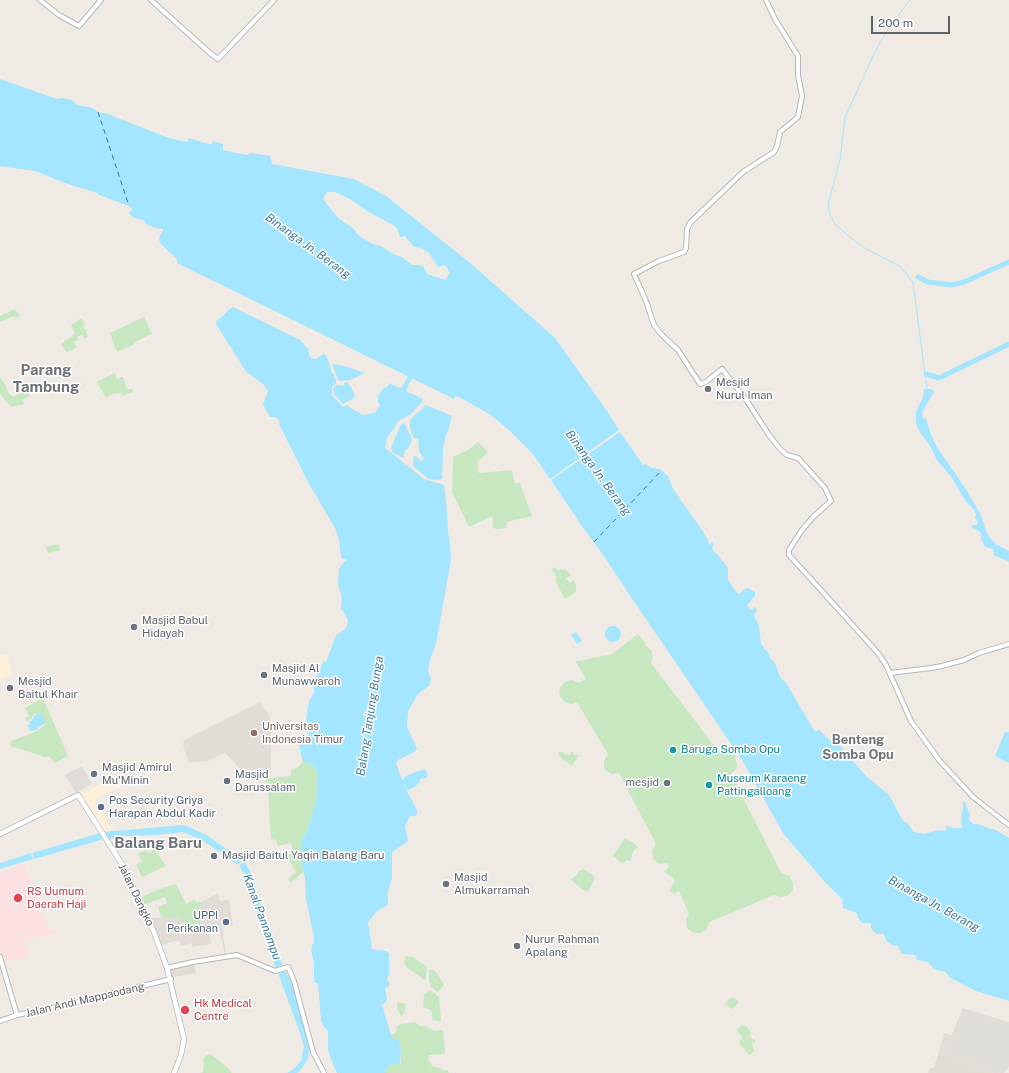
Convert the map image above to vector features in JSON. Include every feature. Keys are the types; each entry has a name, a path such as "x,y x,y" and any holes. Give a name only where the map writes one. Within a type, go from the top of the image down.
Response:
{"main road":[{"name":"Jalan Dangko","path":"0,834 78,795 122,864 154,932 168,968 184,1039 181,1055 174,1073"}],"street":[{"path":"40,0 59,15 79,26 101,0"},
{"path":"151,0 218,59 274,0"},
{"path":"766,0 775,20 798,56 798,75 802,96 798,117 780,132 778,146 774,152 743,172 690,222 687,229 686,248 684,252 660,261 634,274 646,301 654,325 664,338 678,350 700,384 706,382 722,369 747,401 769,435 787,455 798,458 825,488 831,501 806,524 789,553 873,647 884,662 911,721 939,760 967,791 1009,825"},
{"path":"890,673 942,666 962,661 979,653 1009,644"},
{"path":"168,968 193,962 237,955 276,971 286,968 294,981 313,1052 324,1073"},
{"path":"0,957 17,1015"},
{"name":"Jalan Andi Mappaodang","path":"0,1021 17,1015 170,979"}],"shaded area":[{"path":"7,654 12,674 0,681 0,656"},
{"name":"Universitas Indonesia Timur","path":"260,702 264,709 268,712 271,722 271,769 261,769 244,773 225,753 208,761 189,763 183,745 184,740"},
{"path":"82,766 92,784 76,793 65,775"},
{"path":"119,774 122,786 95,799 112,830 103,831 81,797 82,794"},
{"name":"RS Uumum Daerah Haji","path":"25,864 28,877 33,882 40,914 48,925 57,933 25,940 29,957 2,962 0,955 0,872"},
{"path":"218,893 220,901 229,900 233,925 222,926 226,955 219,927 209,928 211,944 192,947 192,943 181,946 179,940 162,945 150,918 180,917 199,928 198,907 202,906 201,902"},
{"path":"194,964 196,973 172,977 170,970"},
{"path":"963,1008 1009,1022 1009,1066 1004,1073 994,1073 944,1053"},
{"path":"944,1033 951,1035 945,1053 994,1073 928,1073 930,1068 933,1068 937,1059"}],"green space":[{"path":"15,309 20,316 16,318 14,316 0,322 0,316"},
{"path":"144,317 152,334 117,352 110,333"},
{"path":"81,318 85,324 83,327 86,330 88,337 85,338 82,335 77,337 79,339 74,342 76,347 71,351 66,352 61,344 75,334 71,326"},
{"path":"115,373 117,380 120,379 119,377 123,377 127,389 132,389 133,392 122,396 121,393 112,394 106,398 97,382"},
{"path":"0,378 5,384 9,394 14,397 26,389 30,396 22,400 25,404 11,407 0,394"},
{"path":"478,442 488,452 477,462 479,473 512,470 515,484 520,483 532,516 506,522 507,528 493,528 492,516 469,527 452,492 453,457 468,450"},
{"path":"59,544 60,550 48,553 46,547"},
{"path":"555,567 559,571 561,569 563,571 565,569 571,575 566,578 570,583 573,580 576,584 576,592 565,599 555,580 557,577 551,569"},
{"path":"638,634 646,644 645,645 651,650 653,656 651,663 719,752 728,752 735,756 737,765 736,769 731,774 781,873 789,876 793,883 793,890 787,896 781,897 774,895 709,922 706,930 701,933 694,933 687,928 686,919 689,914 679,891 674,894 669,890 675,881 673,877 664,872 669,867 667,863 659,864 653,859 652,851 656,844 619,773 611,774 604,769 604,761 608,754 577,702 571,704 565,702 559,694 560,687 566,681 572,680 578,683 586,679 575,660 578,661 612,654"},
{"path":"43,698 68,756 55,763 49,756 45,757 11,746 9,742 37,731 46,724 40,713 34,714 30,720 27,721 25,718 29,716 25,708"},
{"path":"559,752 570,755 571,752 573,752 574,755 579,755 572,766 560,757"},
{"path":"303,762 308,762 315,768 318,775 316,802 307,831 301,840 301,860 303,872 291,883 288,879 296,872 288,857 293,850 290,843 278,846 276,840 271,839 268,784 266,783 266,779 291,776 292,769 297,768"},
{"path":"625,838 635,844 639,849 636,848 632,854 631,861 627,860 622,863 613,856"},
{"path":"154,849 166,866 142,877 136,865 142,861 138,854 146,850 148,853"},
{"path":"583,869 592,874 595,878 588,892 583,890 571,880 579,871"},
{"path":"176,884 186,904 195,899 195,902 201,902 203,906 198,907 200,928 185,929 180,917 161,918 158,907 167,903 165,897 143,905 140,898 157,890"},
{"path":"406,956 413,957 427,967 426,979 424,980 406,967 404,962"},
{"path":"429,970 436,972 444,985 438,992 431,987 429,982"},
{"path":"431,991 439,997 441,1021 433,1020 431,1010 423,1007 424,994"},
{"path":"733,997 739,1002 732,1009 727,1006 726,1002"},
{"path":"397,1002 406,1004 404,1014 402,1016 397,1008"},
{"path":"415,1022 420,1026 426,1026 435,1031 443,1030 445,1054 429,1055 428,1059 432,1066 447,1070 449,1073 385,1073 386,1069 393,1063 400,1065 401,1063 399,1039 394,1039 390,1034 395,1034 397,1026"},
{"path":"742,1025 747,1027 751,1033 749,1036 756,1041 752,1044 754,1051 750,1055 739,1043 740,1040 743,1039 737,1030"},
{"path":"211,1054 232,1073 201,1073 203,1072 203,1060 206,1055"}],"water":[{"name":"Binanga Jn. Berang","path":"0,79 57,99 62,98 72,100 77,105 93,108 98,112 108,114 166,137 185,142 188,141 189,138 208,144 212,144 213,141 223,144 223,150 247,155 251,153 270,156 272,164 354,179 386,196 469,262 555,338 619,430 550,479 533,454 510,431 491,415 459,397 456,396 454,399 177,263 177,259 161,244 159,240 163,229 155,228 146,224 143,220 135,218 129,214 132,209 129,206 35,171 0,166","holes":["327,192 335,192 350,199 367,211 397,228 400,237 405,236 414,247 421,248 429,253 438,267 445,265 450,273 445,280 427,274 423,266 412,265 402,257 395,255 381,246 373,244 358,235 354,229 338,218 323,199"]},
{"path":"233,307 300,340 309,350 309,355 313,359 316,359 324,354 326,355 331,372 333,373 336,381 332,387 332,395 344,407 346,405 363,415 376,412 380,405 378,402 378,395 384,388 387,387 389,383 423,399 411,414 399,421 387,438 385,448 424,479 444,485 451,560 436,644 430,660 428,671 431,679 430,685 418,694 408,711 407,727 417,749 416,751 396,761 402,780 408,775 425,769 428,775 426,778 420,779 416,786 407,791 405,785 404,786 418,812 415,816 410,816 405,826 408,841 392,852 392,878 388,892 388,905 377,911 368,922 372,949 386,951 389,954 389,975 387,979 390,985 385,989 387,999 382,1005 391,1035 394,1039 399,1039 399,1044 401,1047 400,1065 393,1063 386,1069 385,1073 337,1073 333,1064 328,1050 328,1031 324,1027 321,1020 318,984 314,982 314,963 311,950 314,943 314,937 306,899 305,879 301,860 301,840 307,831 316,802 318,775 315,768 308,762 303,762 299,746 302,740 309,734 309,728 306,720 309,701 314,693 314,680 323,661 326,662 336,635 347,626 348,619 341,609 342,597 338,584 339,569 347,560 341,558 339,540 335,528 308,482 279,424 279,420 275,417 270,417 263,404 268,391 263,384 247,373 216,324 216,322"},
{"path":"334,364 365,373 350,380 339,381 332,365"},
{"path":"348,382 355,395 354,398 343,404 334,394 333,389 336,385 344,386 344,383"},
{"path":"924,389 934,391 922,413 923,418 926,419 932,437 981,515 987,533 991,539 996,544 1009,551 1009,562 994,555 993,549 985,547 981,539 982,535 980,532 971,527 973,525 977,525 978,521 975,518 976,514 972,507 966,502 952,478 937,460 930,446 918,429 916,423 916,412 923,397"},
{"path":"426,405 452,416 443,450 442,479 438,480 429,479 413,465 414,456 421,462 424,458 419,452 418,438 414,438 411,432 410,420"},
{"path":"403,423 405,424 412,440 408,449 405,450 403,458 393,453 391,448 400,426"},
{"name":"Binanga Jn. Berang","path":"620,432 643,465 646,464 651,468 660,469 668,476 673,489 702,530 708,540 709,545 713,542 713,551 728,568 728,580 737,593 740,594 744,589 748,588 755,592 755,596 747,605 750,610 755,607 757,610 754,616 759,626 761,644 775,663 780,677 785,681 815,732 819,730 834,744 836,741 866,776 889,795 903,821 907,823 914,832 925,834 937,830 944,831 946,830 947,825 952,828 962,828 961,818 963,802 965,802 970,815 969,820 973,824 994,829 1009,838 1009,1001 976,991 949,977 946,972 934,969 928,962 917,960 915,955 902,954 898,945 894,946 887,942 884,934 877,934 873,931 871,928 871,923 862,923 858,918 857,913 843,908 842,899 824,881 783,833 742,760 551,480"},
{"path":"610,626 616,626 621,631 619,640 616,642 610,642 605,637 605,631"},
{"path":"576,632 582,641 577,644 571,635"},
{"path":"40,713 46,723 38,727 37,730 30,731 27,724 29,725 30,723 28,722 31,721 35,715"},
{"path":"1005,732 1009,732 1009,763 995,756"},
{"path":"183,825 208,836 242,860 238,865 202,840 183,832 124,836 109,839 104,832"},
{"path":"100,833 104,839 34,859 32,853"},
{"path":"31,853 33,859 0,869 0,863"},
{"name":"Kanal Pannampu","path":"244,861 252,875 274,942 268,944 245,875 239,866"},
{"path":"275,944 283,967 276,969 269,946"},
{"path":"285,971 293,985 310,1047 306,1062 297,1073 287,1073 295,1068 301,1061 304,1047 278,973"}],"waterway":[{"path":"910,0 890,26 876,50 845,117 840,160 828,204 830,215 834,223 861,246 901,267 913,283 927,389"},
{"path":"918,277 928,282 952,285 964,282 1009,262"},
{"path":"926,374 939,378 1009,344"},
{"path":"408,381 413,371"},
{"name":"Balang Tanjung Bunga","path":"400,394 406,385"}],"ferry route":[{"path":"98,112 129,206"},
{"path":"594,542 662,470"}],"place":[{"name":"Mesjid Nurul Iman","path":"708,389"},
{"name":"Masjid Babul Hidayah","path":"134,627"},
{"name":"Masjid Al Munawwaroh","path":"264,675"},
{"name":"Mesjid Baitul Khair","path":"10,688"},
{"name":"Universitas Indonesia Timur","path":"254,733"},
{"name":"Baruga Somba Opu","path":"673,750"},
{"name":"Masjid Amirul Mu'Minin","path":"94,774"},
{"name":"Masjid Darussalam","path":"227,781"},
{"name":"mesjid","path":"667,783"},
{"name":"Museum Karaeng Pattingalloang","path":"709,785"},
{"name":"Pos Security Griya Harapan Abdul Kadir","path":"101,807"},
{"name":"Masjid Baitul Yaqin Balang Baru","path":"214,856"},
{"name":"Masjid Almukarramah","path":"446,884"},
{"name":"RS Uumum Daerah Haji","path":"18,898"},
{"name":"UPPI Perikanan","path":"226,922"},
{"name":"Nurur Rahman Apalang","path":"517,946"},
{"name":"Hk Medical Centre","path":"185,1010"}],"district":[{"name":"Parang Tambung","path":"46,378"},
{"name":"Benteng Somba Opu","path":"858,748"},
{"name":"Balang Baru","path":"158,843"}]}
